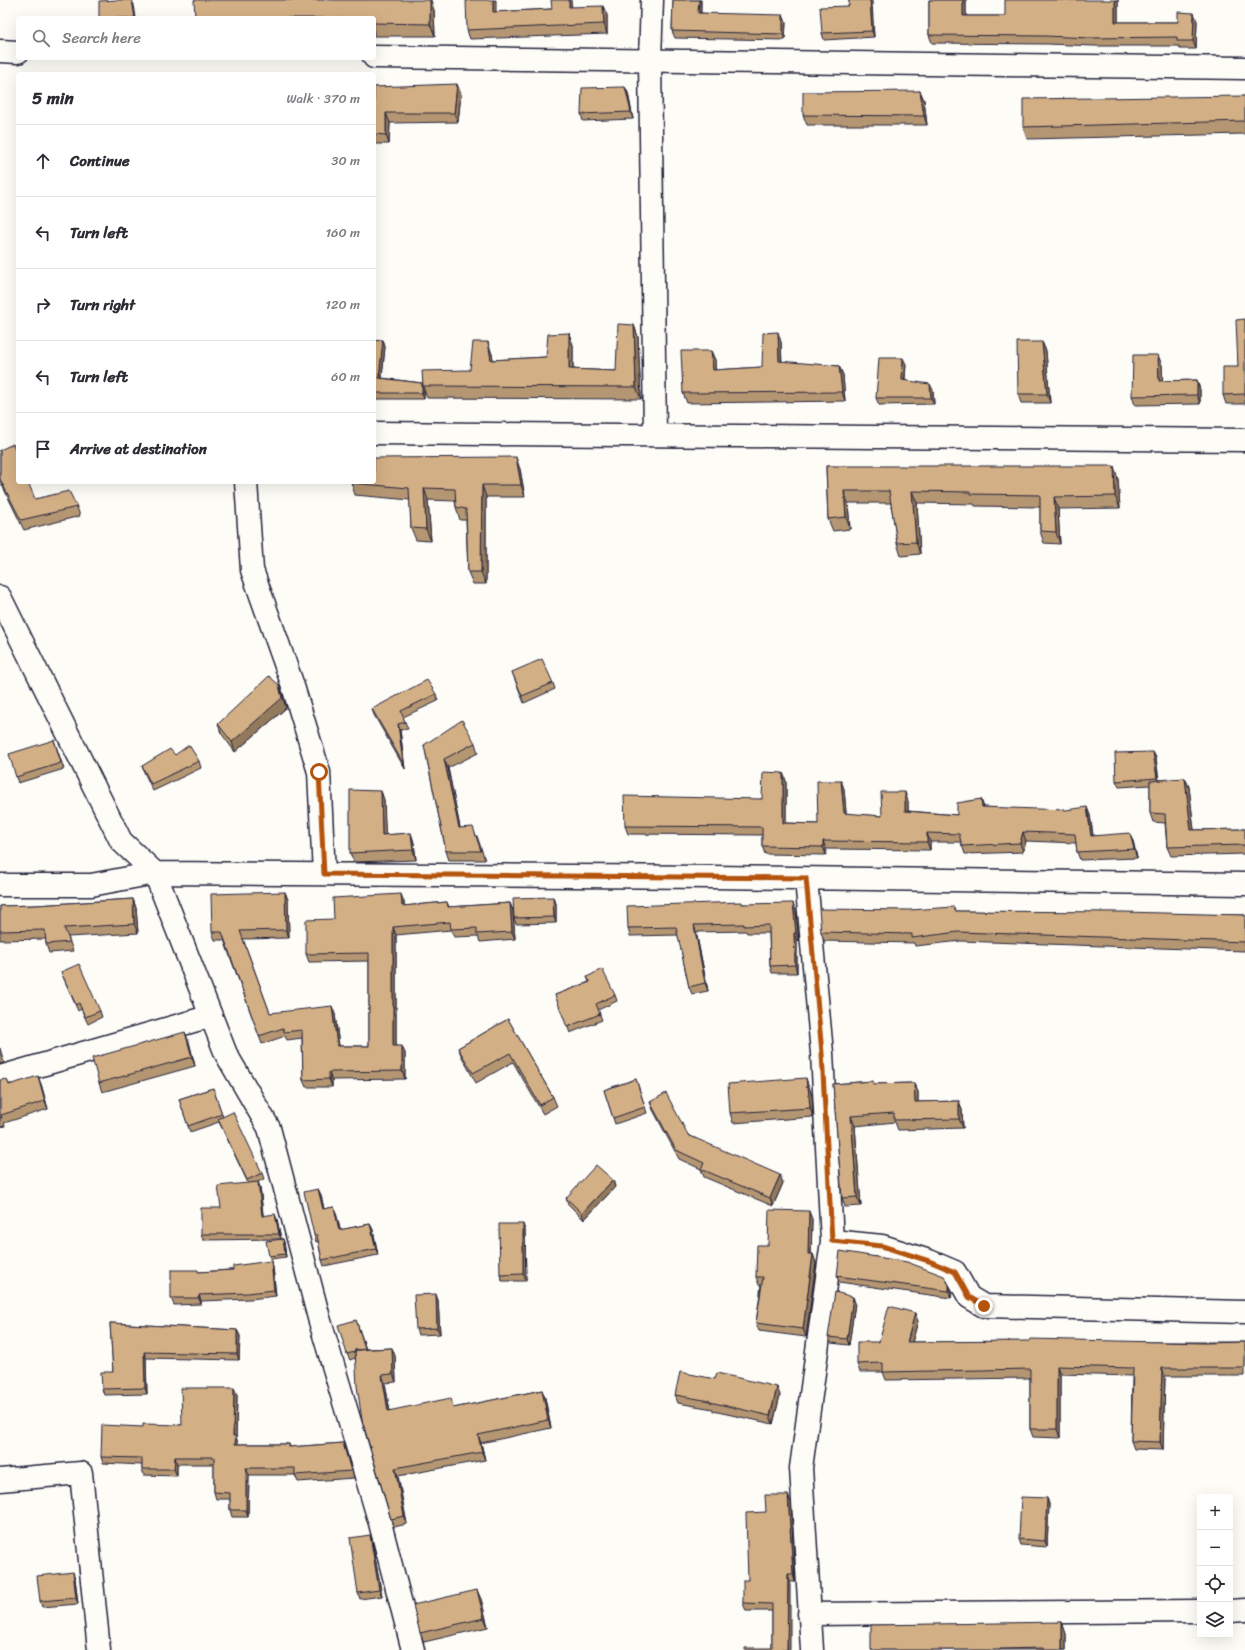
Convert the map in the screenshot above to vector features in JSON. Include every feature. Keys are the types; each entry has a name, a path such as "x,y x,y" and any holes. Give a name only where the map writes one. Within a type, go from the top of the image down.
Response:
{"street":[{"path":"652,0 650,60 655,435"},
{"path":"0,52 16,52"},
{"path":"376,57 1245,68"},
{"path":"376,433 1245,440"},
{"path":"246,484 252,570 292,683 319,772 324,874"},
{"path":"0,597 120,841 155,873 226,1054 269,1128 319,1318 380,1523 413,1650"},
{"path":"0,885 91,885 155,873 806,878 1245,884"},
{"path":"806,878 822,1053 832,1241 801,1468 812,1650"},
{"path":"0,1077 211,1016"},
{"path":"832,1241 882,1246 929,1261 955,1272 969,1297 984,1306 1245,1312"},
{"path":"0,1480 81,1473 99,1650"},
{"path":"1233,1611 1245,1610"},
{"path":"809,1614 1197,1611"}],"building":[{"path":"132,0 135,16 99,16 99,1"},
{"path":"194,0 430,0 430,24 376,23 376,16 195,16"},
{"path":"466,0 493,0 493,12 552,9 551,0 569,0 569,7 603,6 604,24 467,30"},
{"path":"673,0 699,0 698,13 783,15 783,34 672,31"},
{"path":"849,0 870,0 872,31 822,33 820,7 849,6"},
{"path":"929,0 963,0 963,16 1005,16 1005,0 1115,0 1115,22 1178,22 1178,12 1194,13 1193,41 1177,41 1177,37 1090,38 929,35"},
{"path":"457,84 454,113 386,113 386,135 376,134 376,87"},
{"path":"625,87 631,112 581,114 582,88"},
{"path":"920,91 924,116 803,115 803,92"},
{"path":"1245,96 1245,121 1023,127 1023,99"},
{"path":"1245,319 1245,394 1223,395 1223,367 1238,367 1236,320"},
{"path":"618,324 634,325 636,387 423,386 422,371 470,370 473,342 488,342 491,360 546,357 548,334 569,333 569,369 616,371"},
{"path":"778,332 779,361 839,366 842,392 683,393 681,351 711,351 713,370 762,367 763,333"},
{"path":"383,340 379,378 422,383 422,393 376,393 376,341"},
{"path":"1017,342 1042,342 1047,394 1018,394"},
{"path":"1133,355 1158,355 1159,381 1197,380 1197,395 1132,396"},
{"path":"879,358 903,358 902,380 930,384 931,398 876,398"},
{"path":"13,444 16,451 16,484 29,484 35,499 69,491 77,507 21,520 0,479 0,450"},
{"path":"516,457 521,485 482,485 481,572 468,572 466,509 456,507 455,489 424,488 426,529 411,528 409,488 363,484 376,484 376,458"},
{"path":"826,466 1114,466 1115,496 1054,497 1056,532 1040,531 1040,495 912,491 916,542 897,543 889,491 844,491 846,517 828,519"},
{"path":"542,659 553,683 522,696 512,672"},
{"path":"269,676 279,685 282,698 232,742 218,724"},
{"path":"427,680 436,694 401,711 405,722 398,724 403,763 372,709"},
{"path":"462,720 475,743 444,759 459,828 473,827 481,851 446,851 424,745"},
{"path":"54,740 61,763 16,777 9,754"},
{"path":"189,745 199,761 151,784 142,766 170,749 175,755"},
{"path":"1153,752 1157,778 1116,781 1115,753"},
{"path":"763,772 783,773 783,823 818,824 817,781 841,781 844,813 882,816 881,792 905,792 905,811 957,815 957,803 981,799 982,807 1066,810 1087,807 1091,836 1130,833 1134,849 1077,852 1075,834 1023,832 1020,843 962,846 959,834 927,833 927,842 823,841 823,847 762,846 762,827 625,826 624,796 762,799"},
{"path":"1185,778 1191,830 1245,829 1245,845 1167,847 1165,814 1150,813 1150,781"},
{"path":"350,790 381,791 382,835 411,833 413,850 350,853"},
{"path":"285,892 286,930 240,931 270,1013 332,1006 337,1046 369,1046 369,953 306,954 306,920 334,919 333,898 401,894 402,906 447,902 448,907 510,903 512,932 477,934 477,928 451,929 450,922 393,927 393,1046 402,1046 402,1071 329,1072 329,1079 303,1080 302,1030 284,1032 283,1028 259,1036 222,932 212,932 211,894"},
{"path":"553,897 554,917 514,918 513,898"},
{"path":"133,899 134,924 64,928 70,942 46,944 45,930 0,931 0,906"},
{"path":"742,902 742,904 793,903 796,933 794,933 795,965 770,966 769,925 694,925 705,983 689,987 676,927 628,928 627,906"},
{"path":"954,907 955,911 1123,912 1245,915 1245,942 958,932 912,938 912,934 821,932 819,909 910,910"},
{"path":"79,964 100,1011 85,1017 79,1003 76,1005 61,972"},
{"path":"602,969 615,995 596,1004 600,1014 567,1027 555,995 590,982 587,977"},
{"path":"508,1019 553,1097 540,1105 510,1053 473,1073 458,1048"},
{"path":"185,1032 192,1057 99,1083 92,1058"},
{"path":"38,1076 45,1101 1,1115 2,1118 0,1118 0,1080 7,1079 9,1085"},
{"path":"806,1078 810,1108 730,1113 728,1084"},
{"path":"636,1079 645,1107 613,1118 604,1090"},
{"path":"873,1081 873,1084 914,1083 915,1102 959,1101 959,1119 894,1120 894,1113 851,1116 857,1197 842,1198 833,1084"},
{"path":"213,1088 222,1114 188,1126 179,1099"},
{"path":"666,1093 688,1135 780,1175 770,1198 701,1169 704,1163 676,1150 650,1102"},
{"path":"233,1112 262,1173 247,1180 218,1119"},
{"path":"596,1165 613,1180 582,1213 566,1198"},
{"path":"258,1182 262,1216 275,1214 279,1234 201,1234 201,1208 221,1208 218,1186"},
{"path":"318,1189 323,1209 334,1207 339,1230 370,1224 376,1249 322,1260 317,1235 314,1235 304,1192"},
{"path":"769,1210 809,1211 808,1254 813,1254 803,1329 756,1323 763,1277 756,1277 757,1245 768,1245"},
{"path":"499,1224 523,1224 523,1274 500,1275"},
{"path":"283,1239 285,1254 269,1256 266,1241"},
{"path":"840,1251 907,1262 944,1276 949,1285 949,1291 837,1276"},
{"path":"271,1261 274,1290 248,1293 199,1295 199,1298 171,1298 171,1270 198,1270 198,1272 233,1270 233,1266"},
{"path":"835,1292 853,1297 847,1339 828,1337"},
{"path":"436,1294 437,1328 416,1329 414,1295"},
{"path":"889,1306 915,1313 907,1342 1030,1341 1030,1339 1204,1343 1245,1342 1245,1368 1162,1368 1160,1442 1131,1441 1133,1368 1057,1366 1057,1429 1030,1429 1030,1369 883,1372 883,1363 857,1364 857,1342 879,1342"},
{"path":"356,1320 365,1348 355,1350 355,1352 347,1354 338,1325"},
{"path":"110,1323 237,1330 237,1354 144,1352 145,1388 102,1389 101,1372 113,1372"},
{"path":"392,1348 393,1374 382,1375 388,1411 451,1398 453,1408 542,1390 548,1420 478,1435 482,1452 395,1468 404,1516 391,1519 362,1420 357,1386 355,1350"},
{"path":"680,1372 715,1379 717,1373 777,1387 770,1416 710,1401 675,1395"},
{"path":"181,1388 234,1388 233,1436 236,1436 235,1444 289,1444 289,1447 343,1443 351,1471 295,1475 295,1468 246,1468 246,1510 230,1510 230,1493 214,1492 214,1457 175,1457 174,1469 142,1469 142,1458 101,1457 102,1425 143,1427 143,1424 182,1425"},
{"path":"765,1495 788,1495 793,1574 788,1574 787,1650 745,1650 745,1648 772,1648 772,1604 743,1603 743,1580 748,1580 746,1513 766,1512"},
{"path":"1021,1497 1047,1498 1045,1541 1019,1539"},
{"path":"370,1535 379,1590 358,1593 350,1538"},
{"path":"73,1572 76,1598 40,1601 37,1576"},
{"path":"477,1590 484,1618 420,1633 413,1605"},
{"path":"1062,1622 1062,1650 1043,1650 1043,1648 1000,1650 871,1650 871,1625"}],"route":[{"path":"319,772 324,874 806,878 822,1053 832,1241 882,1246 929,1261 955,1272 969,1297 984,1306"}]}
